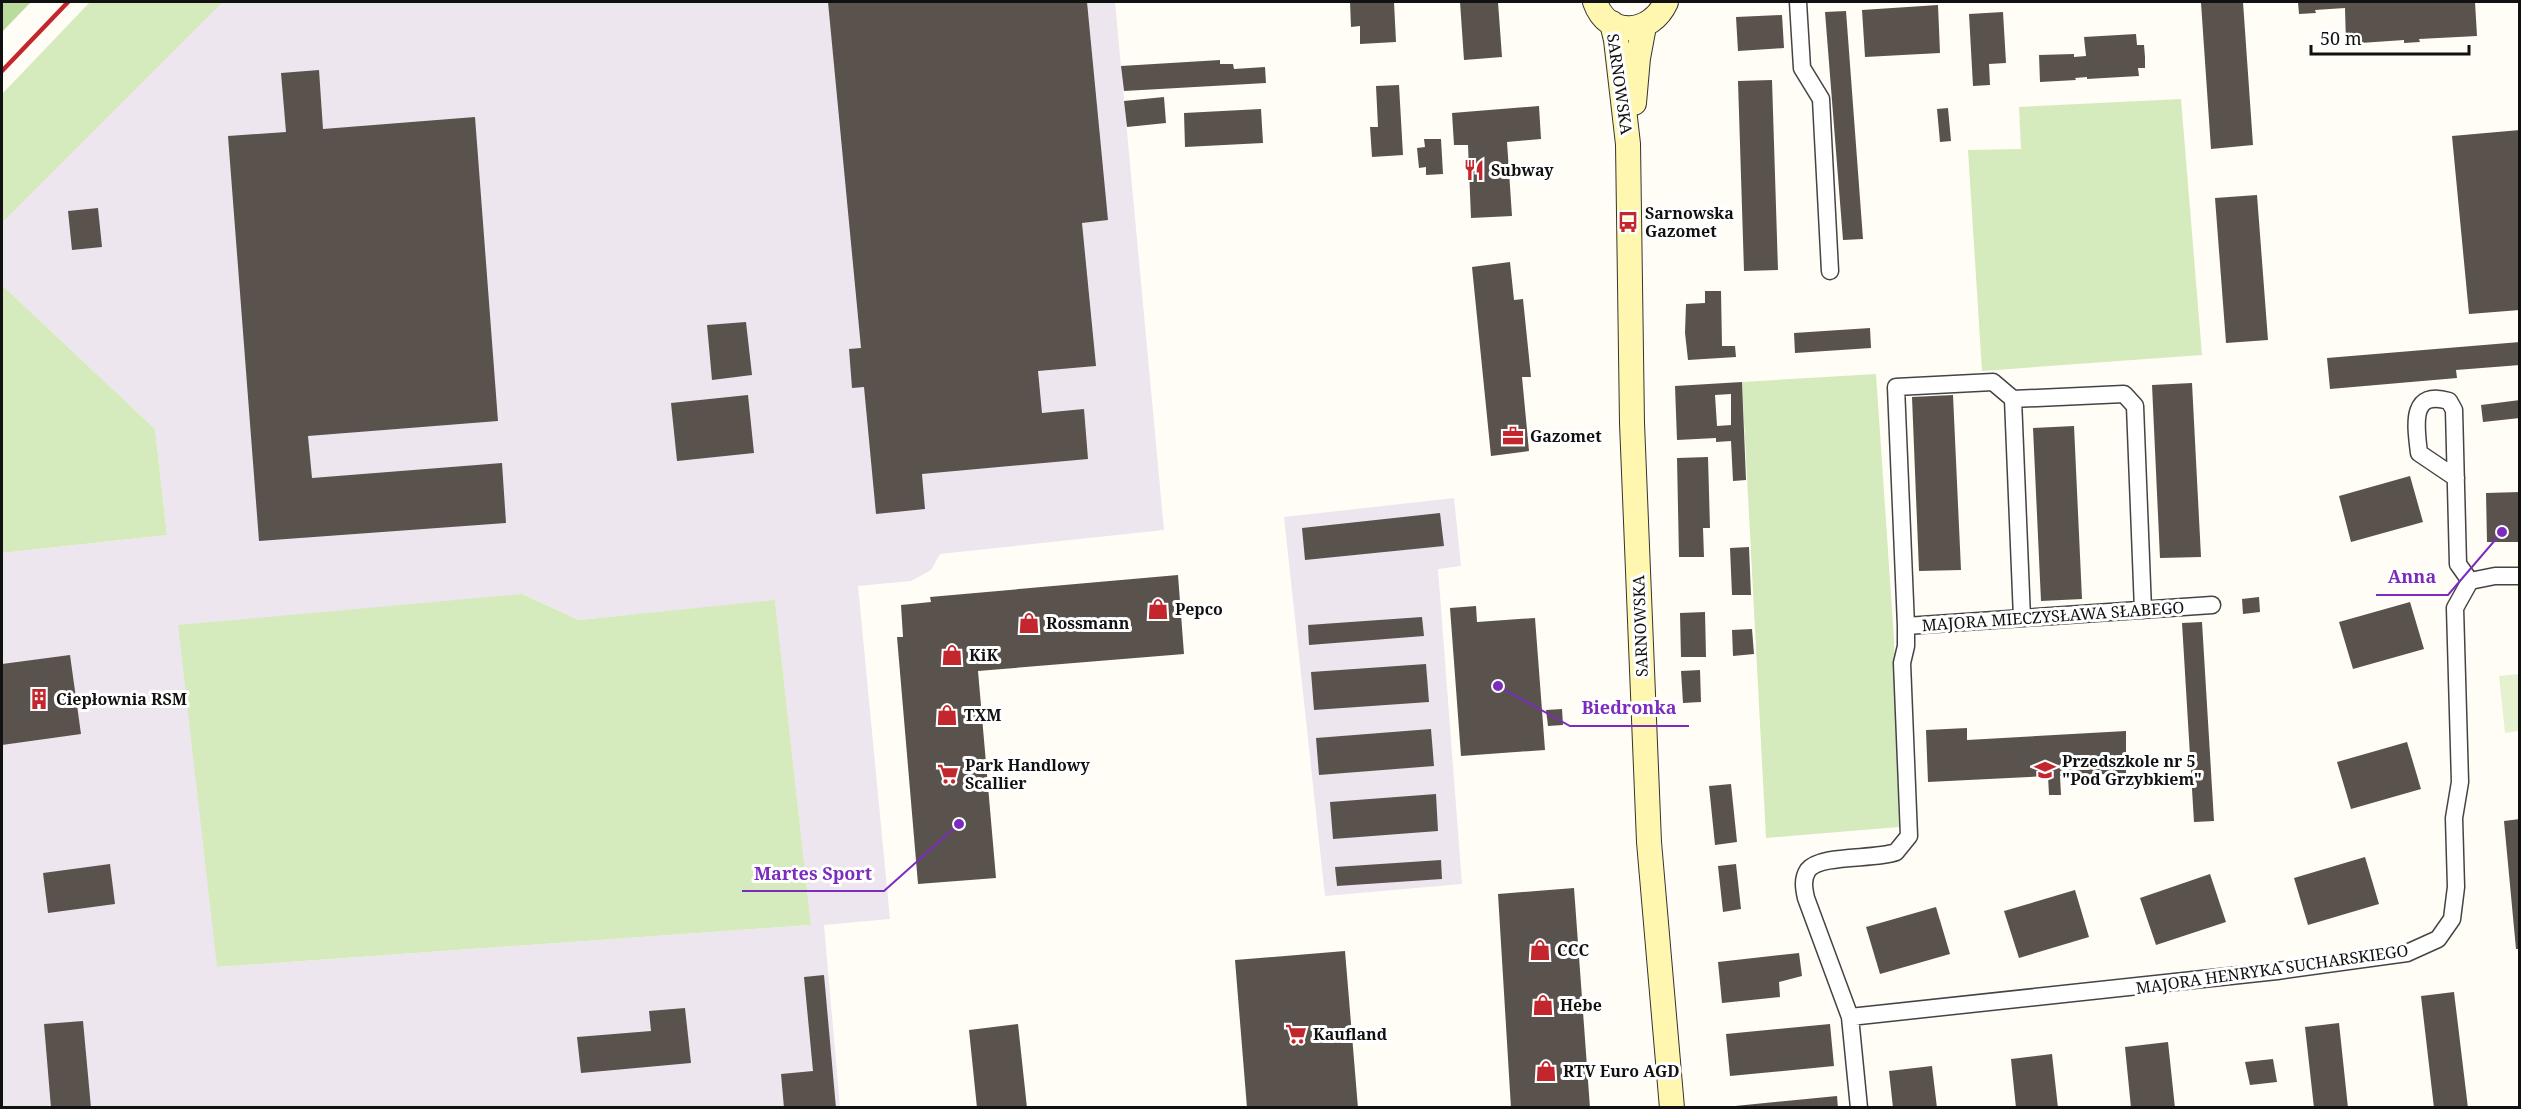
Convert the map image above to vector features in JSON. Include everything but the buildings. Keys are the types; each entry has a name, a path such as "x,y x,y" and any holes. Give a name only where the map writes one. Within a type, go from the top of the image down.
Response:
{"main road":[{"path":"1595,2 1603,17 1622,27 1644,26 1654,20 1666,2"},
{"name":"SARNOWSKA","path":"1612,23 1628,144 1632,423 1649,842 1672,1107"},
{"name":"SARNOWSKA","path":"1628,144 1644,26"}],"street":[{"path":"1798,2 1802,68 1821,99 1830,271"},
{"path":"1906,626 1896,387 1994,382 2013,399 2124,394 2135,406 2143,610"},
{"path":"2013,399 2022,618"},
{"path":"2456,478 2458,564 2470,581 2495,576 2520,576"},
{"name":"MAJORA HENRYKA SUCHARSKIEGO","path":"1850,1017 2277,971 2408,952 2438,939 2452,919 2456,887 2454,818 2460,782 2455,608 2470,581"},
{"name":"MAJORA MIECZYSŁAWA SŁABEGO","path":"1850,1017 1806,898 1804,879 1808,870 1820,863 1896,852 1909,836 1902,663 1906,645 1906,626 2212,605"},
{"path":"1850,1017 1859,1107"}],"shaded area":[{"path":"223,2 1115,2 1164,530 940,554 931,570 911,581 858,586 890,919 824,925 840,1107 2,1107 2,553 167,535 155,429 2,285 2,223","holes":["522,594 579,620 775,601 811,925 218,967"]},
{"path":"1454,498 1461,566 1438,569 1462,884 1325,896 1284,517"}],"green space":[{"path":"2,2 31,2 2,32"},
{"path":"90,2 223,2 2,223 2,94"},
{"path":"2181,99 2202,355 1982,371 1968,150 2021,149 2019,107"},
{"path":"2,285 155,429 167,535 2,553"},
{"path":"1876,374 1894,639 1899,827 1766,838 1742,382"},
{"path":"522,594 579,620 775,600 811,925 217,967 178,625"},
{"path":"2519,674 2519,731 2505,733 2499,676"}],"railway":[{"path":"2,71 68,2"}],"place":[{"name":"Subway","path":"1474,170"},
{"name":"Sarnowska Gazomet","path":"1628,222"},
{"name":"Gazomet","path":"1513,436"},
{"name":"Anna","path":"2502,532"},
{"name":"Pepco","path":"1158,609"},
{"name":"Rossmann","path":"1029,623"},
{"name":"KiK","path":"952,655"},
{"name":"Biedronka","path":"1498,686"},
{"name":"Ciepłownia RSM","path":"39,699"},
{"name":"TXM","path":"947,715"},
{"name":"Przedszkole nr 5 \"Pod Grzybkiem\"","path":"2045,770"},
{"name":"Park Handlowy Scallier","path":"948,774"},
{"name":"Martes Sport","path":"959,824"},
{"name":"CCC","path":"1540,950"},
{"name":"Hebe","path":"1543,1005"},
{"name":"Kaufland","path":"1296,1034"},
{"name":"RTV Euro AGD","path":"1546,1071"}]}
